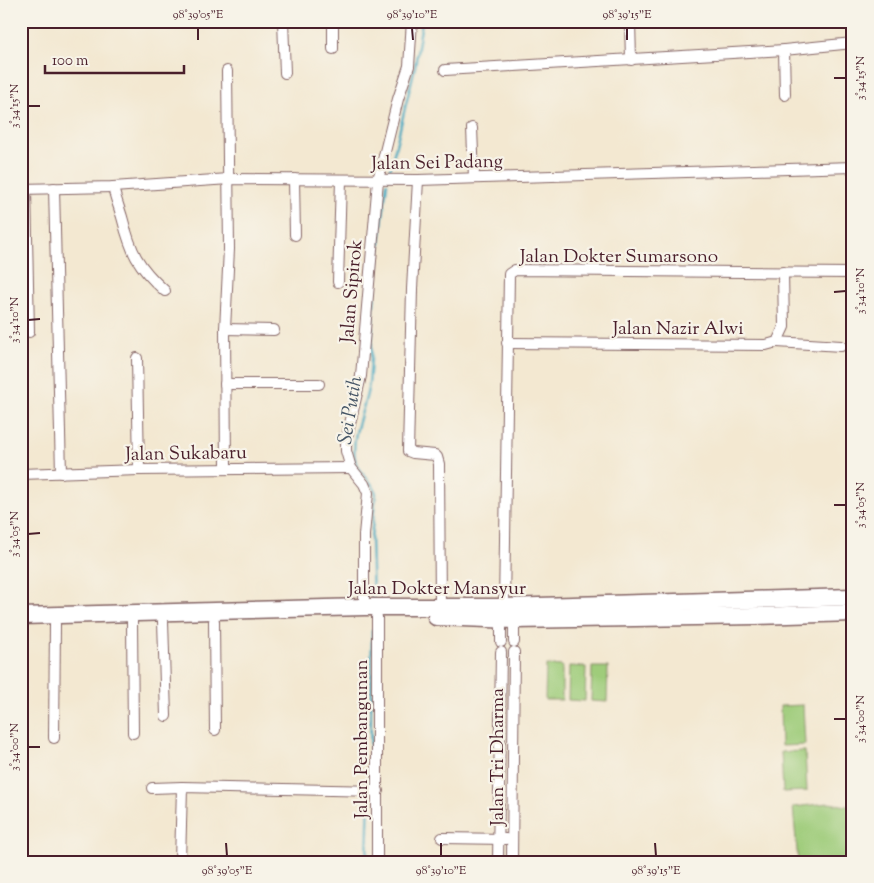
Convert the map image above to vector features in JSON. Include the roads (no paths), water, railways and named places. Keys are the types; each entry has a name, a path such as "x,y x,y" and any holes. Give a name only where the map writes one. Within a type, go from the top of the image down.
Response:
{"main road":[{"name":"Jalan Dokter Mansyur","path":"21,625 132,621 214,621 440,606 506,616 853,597"},
{"name":"Jalan Dokter Mansyur","path":"21,616 372,612 506,616 756,616 853,613"}],"street":[{"path":"283,21 285,73"},
{"path":"333,21 333,49"},
{"name":"Jalan Sipirok","path":"372,612 364,535 368,493 364,484 351,468 346,450 346,441 361,376 385,180 398,99 409,66 412,21"},
{"path":"630,21 631,60"},
{"path":"445,70 784,50 853,43"},
{"path":"784,50 785,95"},
{"path":"226,469 225,329 229,249 227,71"},
{"path":"472,128 474,178"},
{"name":"Jalan Sei Padang","path":"23,189 229,179 418,180 853,167"},
{"path":"294,179 295,235"},
{"path":"338,282 340,180"},
{"path":"418,180 411,327 408,451 437,456 440,464 440,606"},
{"path":"113,186 125,233 136,260 164,291"},
{"path":"54,188 61,473"},
{"path":"23,189 29,332"},
{"name":"Jalan Dokter Sumarsono","path":"506,616 509,274 515,270 853,273"},
{"path":"777,342 784,327 783,272"},
{"path":"225,329 274,330"},
{"name":"Jalan Nazir Alwi","path":"507,343 766,345 777,342 841,346"},
{"path":"137,358 139,470"},
{"path":"225,384 319,384"},
{"name":"Jalan Sukabaru","path":"21,474 139,470 351,468"},
{"name":"Jalan Pembangunan","path":"372,612 372,791 377,862"},
{"name":"Jalan Tri Dharma","path":"506,616 514,647 512,862"},
{"name":"Jalan Tri Dharma","path":"498,862 501,647 506,616"},
{"path":"132,621 133,733"},
{"path":"163,621 166,716"},
{"path":"214,621 215,730"},
{"path":"54,738 55,624"},
{"path":"500,779 513,780"},
{"path":"180,862 182,787"},
{"path":"152,788 372,791"},
{"path":"442,838 512,839"}],"waterway":[{"name":"Sei Putih","path":"388,178 415,67 422,21"},
{"name":"Sei Putih","path":"373,600 371,538 376,493 356,463 354,448 369,383 375,289 387,183"},
{"name":"Sei Putih","path":"370,788 372,631"},
{"name":"Sei Putih","path":"367,862 369,793"}]}
